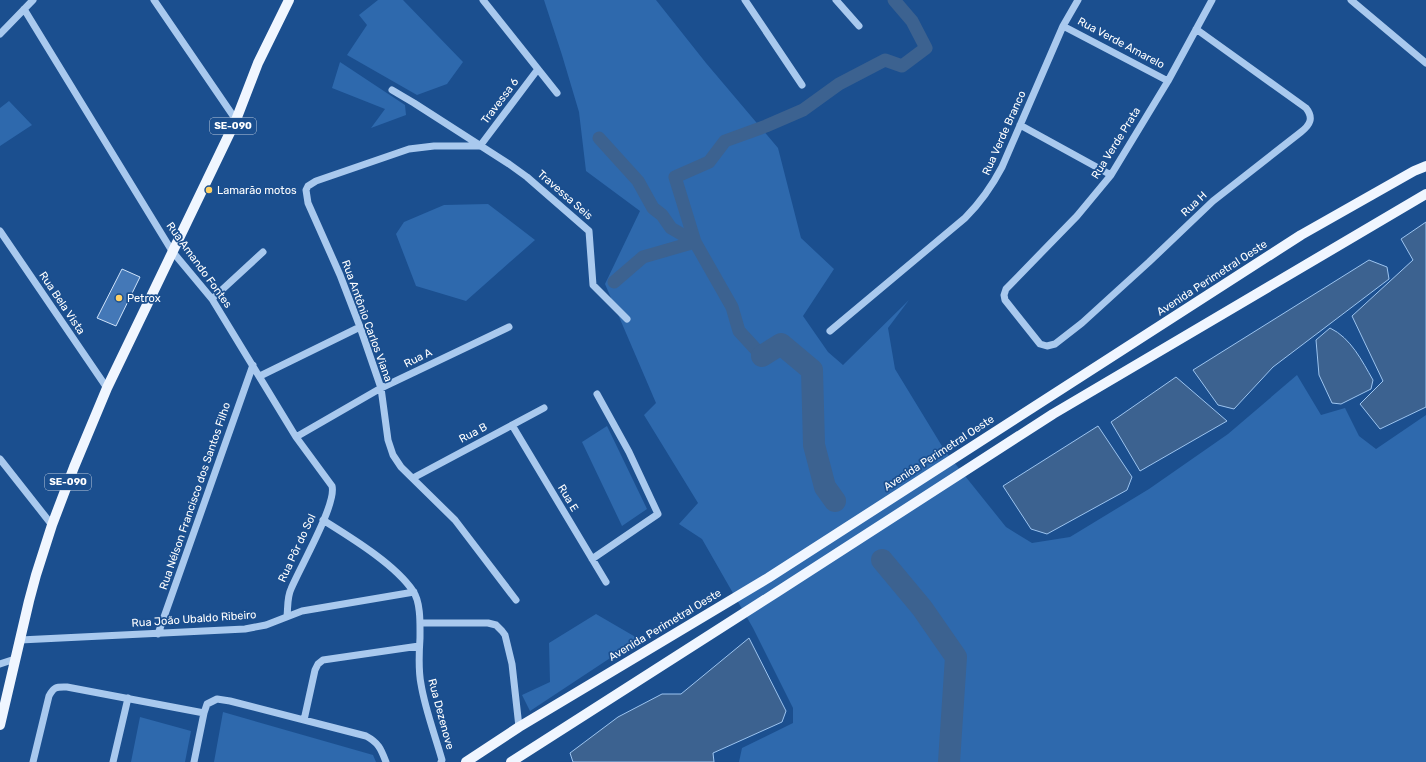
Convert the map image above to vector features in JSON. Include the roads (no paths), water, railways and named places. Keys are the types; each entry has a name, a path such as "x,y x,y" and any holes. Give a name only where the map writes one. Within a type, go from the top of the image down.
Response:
{"main road":[{"name":"SE-090","path":"0,725 29,601 52,525 74,467 107,388 236,120 258,63 289,0"},
{"name":"Avenida Perimetral Oeste","path":"466,762 519,727 768,578 1301,235 1426,166"},
{"path":"511,762 1053,414 1426,194"}],"street":[{"path":"0,34 33,0"},
{"path":"154,0 236,120"},
{"path":"483,0 557,93"},
{"path":"745,0 802,85"},
{"path":"836,0 859,26"},
{"name":"Rua Verde Branco","path":"830,331 965,218 977,206 992,186 1063,26 1078,0"},
{"name":"Rua Verde Prata","path":"1014,280 1077,216 1111,176 1168,81 1212,0"},
{"path":"1351,0 1426,63"},
{"name":"Rua Amando Fontes","path":"24,9 172,251 212,299 296,436 330,483 333,490"},
{"name":"Rua Verde Amarelo","path":"1063,26 1168,81"},
{"name":"Rua H","path":"1014,280 1005,292 1004,300 1040,344 1047,346 1055,344 1093,313 1213,201 1308,126 1311,117 1306,108 1196,29"},
{"name":"Travessa 6","path":"480,146 538,69"},
{"name":"Travessa Seis","path":"392,90 509,164 527,177 589,231 593,285 628,319"},
{"path":"1020,125 1111,176"},
{"name":"Rua Antônio Carlos Viana","path":"480,146 434,146 409,149 316,181 310,184 306,190 308,203 340,275 381,388 388,440 396,462 455,520 516,600"},
{"name":"Rua Bela Vista","path":"0,231 107,388"},
{"path":"212,299 264,252"},
{"path":"260,376 360,327"},
{"name":"Rua A","path":"296,436 381,388 509,327"},
{"name":"Rua Nélson Francisco dos Santos Filho","path":"158,634 253,365"},
{"path":"592,559 658,514 629,452 597,394"},
{"name":"Rua B","path":"413,478 544,408"},
{"name":"Rua E","path":"512,425 606,582"},
{"path":"0,459 52,525"},
{"name":"Rua Pôr do Sol","path":"287,616 290,590 307,557 323,520 330,503 333,490"},
{"path":"323,520 352,538 383,561 399,575 414,592"},
{"name":"Rua João Ubaldo Ribeiro","path":"20,640 245,629 266,625 302,610 414,592"},
{"name":"Rua Dezenove","path":"414,592 420,623 419,646 421,685 442,760 441,762"},
{"path":"420,623 488,623 496,625 502,631 505,636 512,664 519,727"},
{"path":"304,720 315,670 322,660 419,646"},
{"path":"0,664 15,659"},
{"path":"33,762 49,696 52,690 57,687 67,687 204,713"},
{"path":"113,762 128,698"},
{"path":"194,762 207,704 217,699 366,736 376,742 382,750 386,762"}],"waterway":[{"path":"762,356 739,331 732,307 695,242 675,177 709,162 725,141 766,126 803,110 839,84 885,60 902,66 926,48 912,21 894,0"},
{"path":"599,138 638,181 653,208 662,215 671,228 695,242"},
{"path":"614,282 643,257 695,242"},
{"path":"762,356 781,344 812,370 814,445 825,487 835,501"},
{"path":"882,560 922,608 956,657 949,762"}],"place":[{"name":"Lamarão motos","path":"209,190"},
{"name":"Petrox","path":"119,298"}]}
